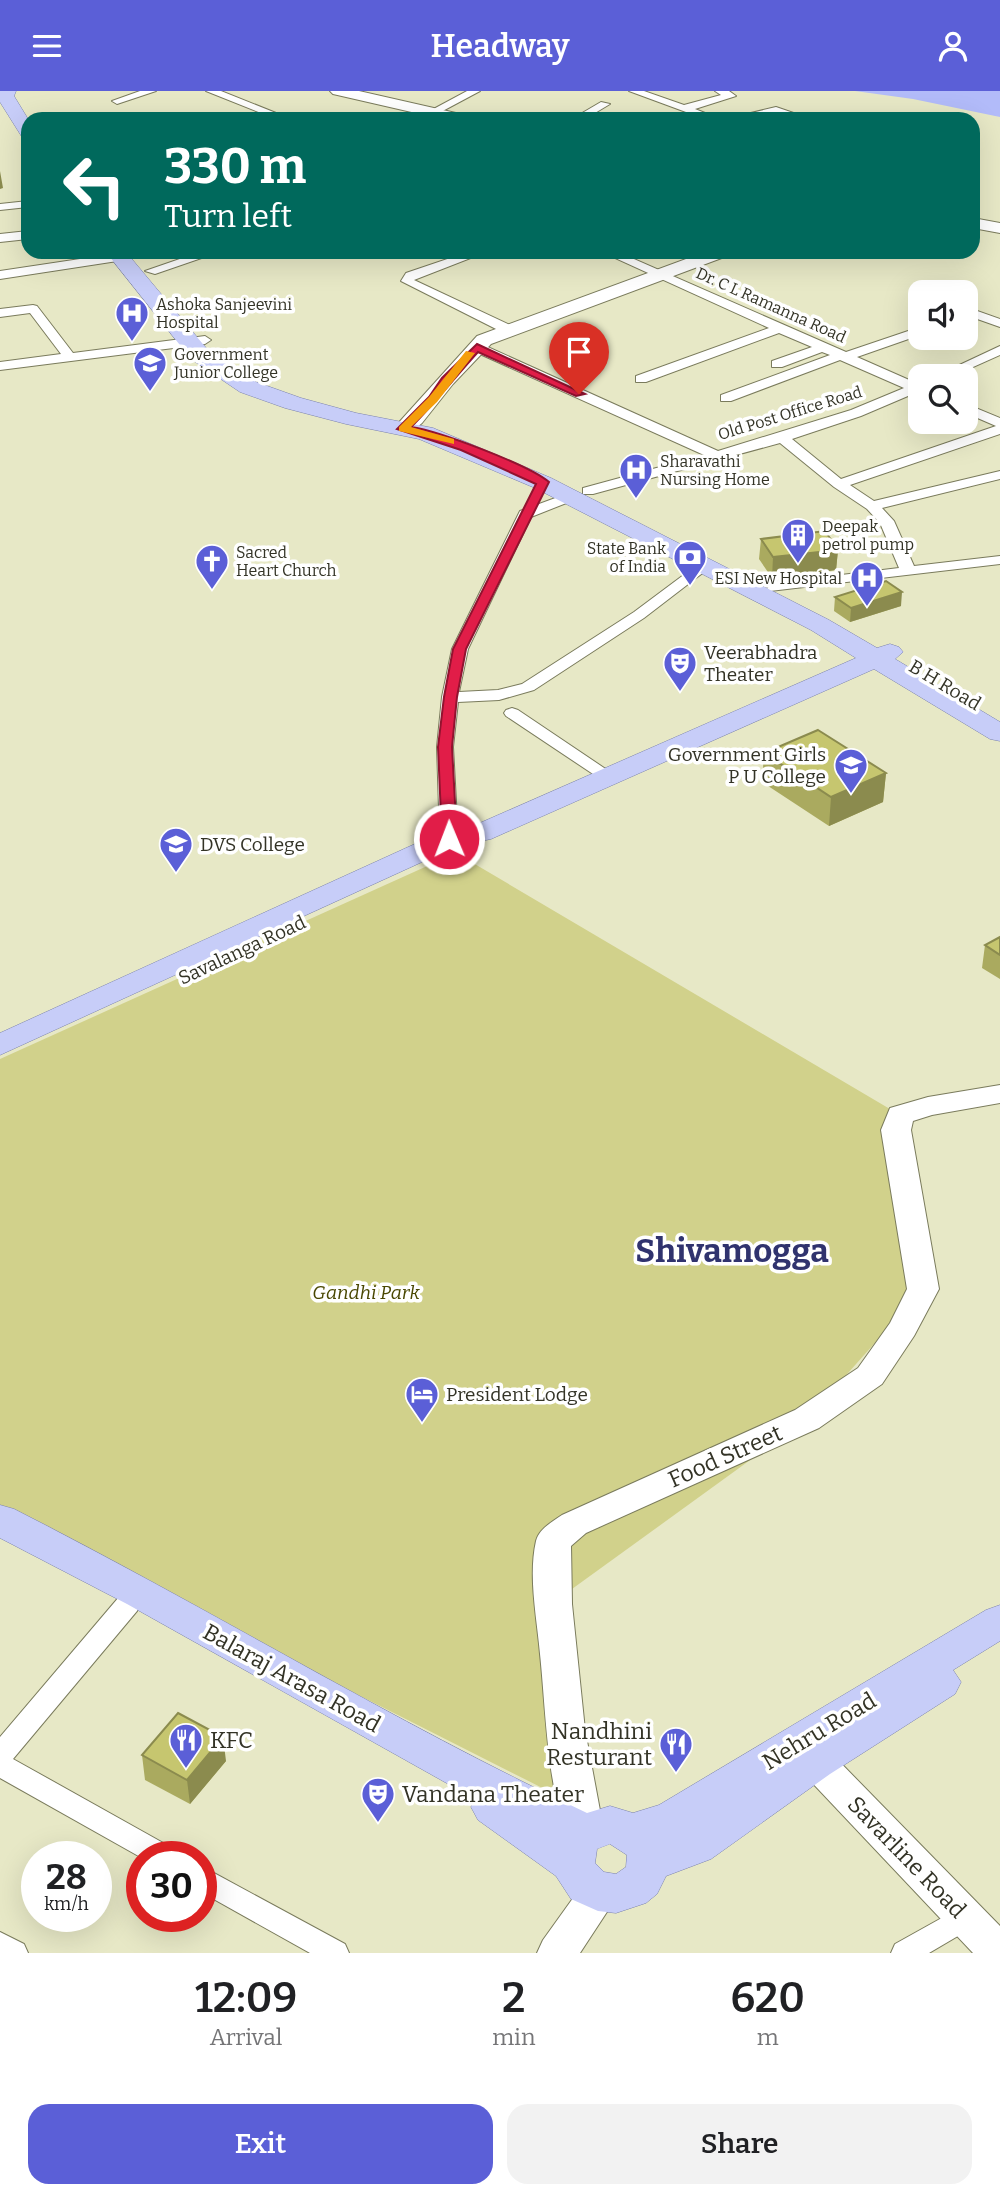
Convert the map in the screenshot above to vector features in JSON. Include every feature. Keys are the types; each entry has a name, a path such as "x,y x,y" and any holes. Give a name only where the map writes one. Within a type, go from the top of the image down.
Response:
{"main road":[{"path":"9,98 26,112"},
{"path":"9,98 21,120"},
{"path":"128,259 196,341"},
{"path":"132,259 151,271 196,341 199,354 248,387 293,403 409,424 431,422 509,452 578,494 706,565 883,655"},
{"path":"409,424 731,561 883,655 1000,733"},
{"name":"B H Road","path":"883,655 1000,719"},
{"name":"Savalanga Road","path":"0,1045 883,655"},
{"name":"Savalanga Road","path":"0,1062 463,841"},
{"name":"Balaraj Arasa Road","path":"0,1520 140,1592 516,1801 586,1862"},
{"path":"0,1537 128,1604 421,1769 507,1814 586,1862 623,1892 636,1887 645,1878 642,1848 610,1825 586,1862"},
{"name":"Nehru Road","path":"642,1848 674,1818 1000,1621"},
{"name":"Nehru Road","path":"642,1848 695,1846 815,1761 1000,1644"}],"street":[{"path":"117,101 151,91"},
{"path":"211,91 264,112"},
{"path":"338,91 433,112 475,91"},
{"path":"634,91 698,112"},
{"path":"685,107 731,96 719,91"},
{"path":"591,112 605,104"},
{"path":"0,208 21,205"},
{"path":"980,224 1000,228"},
{"path":"0,239 21,236"},
{"path":"0,275 94,259"},
{"path":"151,271 190,259"},
{"path":"460,259 410,276 407,281 507,329"},
{"name":"Dr. C L Ramanna Road","path":"624,259 908,383"},
{"path":"409,424 484,339 702,259"},
{"path":"978,306 1000,309"},
{"path":"0,313 33,309 70,358"},
{"path":"978,311 1000,323"},
{"path":"641,379 780,328"},
{"path":"726,398 908,335"},
{"path":"0,367 196,341"},
{"path":"477,347 715,455"},
{"path":"777,364 823,347"},
{"path":"969,364 1000,350"},
{"name":"Old Post Office Road","path":"525,514 578,494 782,438 908,392"},
{"path":"978,413 1000,423"},
{"path":"839,484 1000,429"},
{"path":"782,438 839,484 872,506 887,521 908,571"},
{"path":"872,506 1000,475"},
{"path":"463,841 445,747 450,697 460,649 543,482"},
{"path":"775,587 1000,560"},
{"path":"450,697 499,695 528,687 639,615 706,565"},
{"path":"512,713 608,776"},
{"name":"Food Street","path":"586,1862 568,1741 550,1570 554,1540 573,1524 807,1419 870,1376 903,1328 923,1289 896,1130 900,1115 928,1106 1000,1094"},
{"path":"0,1756 128,1604"},
{"name":"Savarline Road","path":"815,1761 999,1953"},
{"path":"0,1765 135,1841"},
{"path":"566,1948 586,1862"},
{"path":"217,1887 335,1953"},
{"path":"905,1953 965,1917"},
{"path":"0,1944 14,1953"}],"green space":[{"name":"Gandhi Park","path":"456,853 895,1112 923,1289 807,1419 572,1589 578,1806 0,1514 0,1059"}],"water":[{"path":"855,91 1000,91 1000,117 980,112"}],"building":[{"path":"825,531 838,550 773,557 761,539"},
{"path":"886,581 902,592 851,608 835,597"},
{"path":"818,730 886,773 831,797 764,753"},
{"path":"1000,937 1000,955 985,945"},
{"path":"178,1713 223,1737 187,1780 142,1755"}],"slow traffic":[{"path":"450,442 403,429 433,400 446,380 470,353"}],"place":[{"name":"Ashoka Sanjeevini Hospital","path":"132,343"},
{"name":"Government Junior College","path":"150,393"},
{"name":"Sharavathi Nursing Home","path":"636,500"},
{"name":"Deepak petrol pump","path":"798,565"},
{"name":"State Bank of India","path":"690,587"},
{"name":"Sacred Heart Church","path":"212,591"},
{"name":"ESI New Hospital","path":"867,608"},
{"name":"Veerabhadra Theater","path":"680,693"},
{"name":"Government Girls P U College","path":"851,795"},
{"name":"DVS College","path":"176,874"},
{"name":"President Lodge","path":"422,1424"},
{"name":"KFC","path":"186,1770"},
{"name":"Nandhini Resturant","path":"676,1774"},
{"name":"Vandana Theater","path":"378,1824"}],"district":[{"name":"Shivamogga","path":"732,1251"}],"route":[{"path":"449,839 445,747 450,697 460,649 543,482 466,447 425,433 403,429 433,400 446,380 477,347 579,394"}]}
